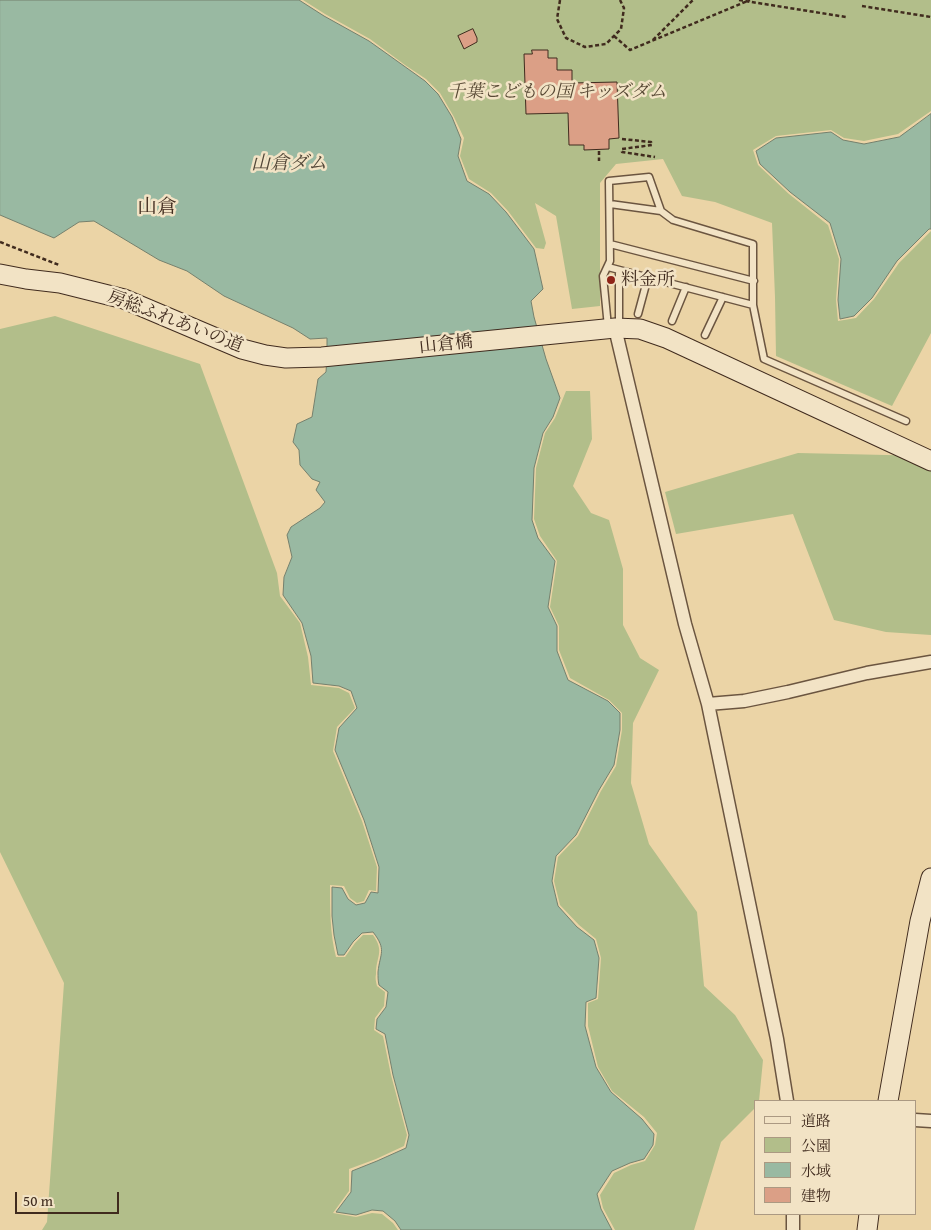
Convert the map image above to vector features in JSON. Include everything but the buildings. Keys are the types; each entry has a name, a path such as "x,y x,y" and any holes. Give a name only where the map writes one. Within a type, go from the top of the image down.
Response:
{"street":[{"name":"房総ふれあいの道","path":"0,274 60,283 124,299 242,349 265,355 286,358 322,357"},
{"name":"山倉橋","path":"322,357 614,328 640,329 666,338 931,461"},
{"path":"614,328 685,624 708,704 777,1039 787,1100"},
{"path":"708,704 744,701 867,673 931,662"},
{"path":"888,1100 920,921 931,879"},
{"path":"916,1120 931,1122"},
{"path":"792,1230 793,1215"},
{"path":"867,1230 869,1215"}],"lane":[{"path":"614,328 603,276 609,264 610,204 608,181 650,177 660,211"},
{"path":"610,204 660,211 673,220 753,244 753,305 764,359 906,421"},
{"path":"610,244 754,281"},
{"path":"609,264 619,270 753,305"},
{"path":"614,328 619,270"},
{"path":"638,314 648,278"},
{"path":"672,321 686,288"},
{"path":"705,334 723,297"}],"path":[{"path":"560,0 556,18 566,38 585,47 606,44 621,29 624,8 620,0"},
{"path":"652,41 693,0"},
{"path":"739,0 846,17"},
{"path":"614,36 630,50 749,1"},
{"path":"862,6 931,17"},
{"path":"622,139 652,142 652,145 622,149 622,152 655,157"},
{"path":"599,151 600,161"}],"green space":[{"name":"千葉こどもの国 キッズダム","path":"303,0 931,0 931,111 898,134 864,141 844,138 831,130 776,136 753,150 758,165 789,194 828,225 839,259 836,300 838,321 856,318 874,299 899,263 931,231 931,333 892,406 776,356 772,223 715,202 682,196 663,159 616,164 600,183 600,306 572,309 556,216 535,203 546,243 544,249 536,248 508,211 491,193 469,179 460,156 464,138 440,93 426,79 370,39"},
{"path":"55,316 200,364 277,573 280,596 300,623 308,657 311,685 339,688 349,693 355,708 337,727 333,751 362,821 377,867 376,891 369,890 364,901 357,903 350,898 344,886 330,885 333,939 336,957 345,957 363,935 373,935 379,946 376,980 377,986 385,992 384,1006 375,1018 374,1030 383,1036 407,1135 404,1146 349,1169 349,1191 333,1213 356,1217 372,1213 382,1214 398,1230 42,1230 47,1222 64,983 0,852 0,329"},
{"path":"566,391 590,391 592,439 573,486 591,513 609,520 623,569 623,625 640,658 659,670 633,723 631,783 649,844 697,912 704,986 735,1015 763,1060 759,1100 754,1100 754,1109 721,1142 694,1230 615,1230 603,1208 600,1195 614,1173 645,1161 655,1145 657,1133 644,1117 612,1091 598,1067 588,1026 588,1003 598,999 601,958 596,939 560,905 554,881 558,857 578,836 616,766 622,730 622,713 609,700 570,678 559,650 559,626 550,607 557,561 540,536 534,519 536,468 545,433 555,418"},
{"path":"798,453 931,456 931,635 886,632 834,620 793,514 676,534 665,492"}],"water":[{"name":"山倉ダム","path":"0,0 299,0 369,41 425,81 438,94 452,117 461,139 458,156 467,181 489,194 506,212 534,249 543,289 531,301 546,359 560,398 553,417 543,433 534,468 532,520 538,538 555,561 548,607 557,626 557,651 568,680 608,701 620,713 620,730 614,765 576,835 556,856 552,881 558,906 577,927 594,940 599,958 596,998 586,1002 585,1026 596,1067 611,1092 642,1119 654,1134 653,1145 644,1159 612,1171 597,1194 601,1209 612,1230 401,1230 395,1221 383,1211 372,1210 356,1215 336,1212 351,1192 352,1171 406,1148 409,1135 393,1075 385,1034 376,1029 377,1019 386,1007 388,992 379,985 378,972 382,952 380,943 373,932 362,933 344,955 338,955 334,935 332,887 342,888 348,899 356,905 365,903 371,892 378,893 379,867 364,820 335,750 339,728 357,708 351,691 339,686 313,683 311,656 302,623 283,595 284,577 292,557 287,535 291,527 320,508 325,502 316,490 320,482 312,479 300,465 299,450 293,442 297,424 312,417 318,379 326,372 327,338 310,339 293,328 224,296 187,271 159,260 94,221 79,222 54,238 0,215"},
{"path":"931,114 931,229 897,261 872,298 854,316 840,319 838,300 841,259 830,223 790,192 760,164 756,151 776,138 831,132 843,140 864,144 899,137"}],"place":[{"name":"料金所","path":"611,280"}],"district":[{"name":"山倉","path":"157,208"}]}
